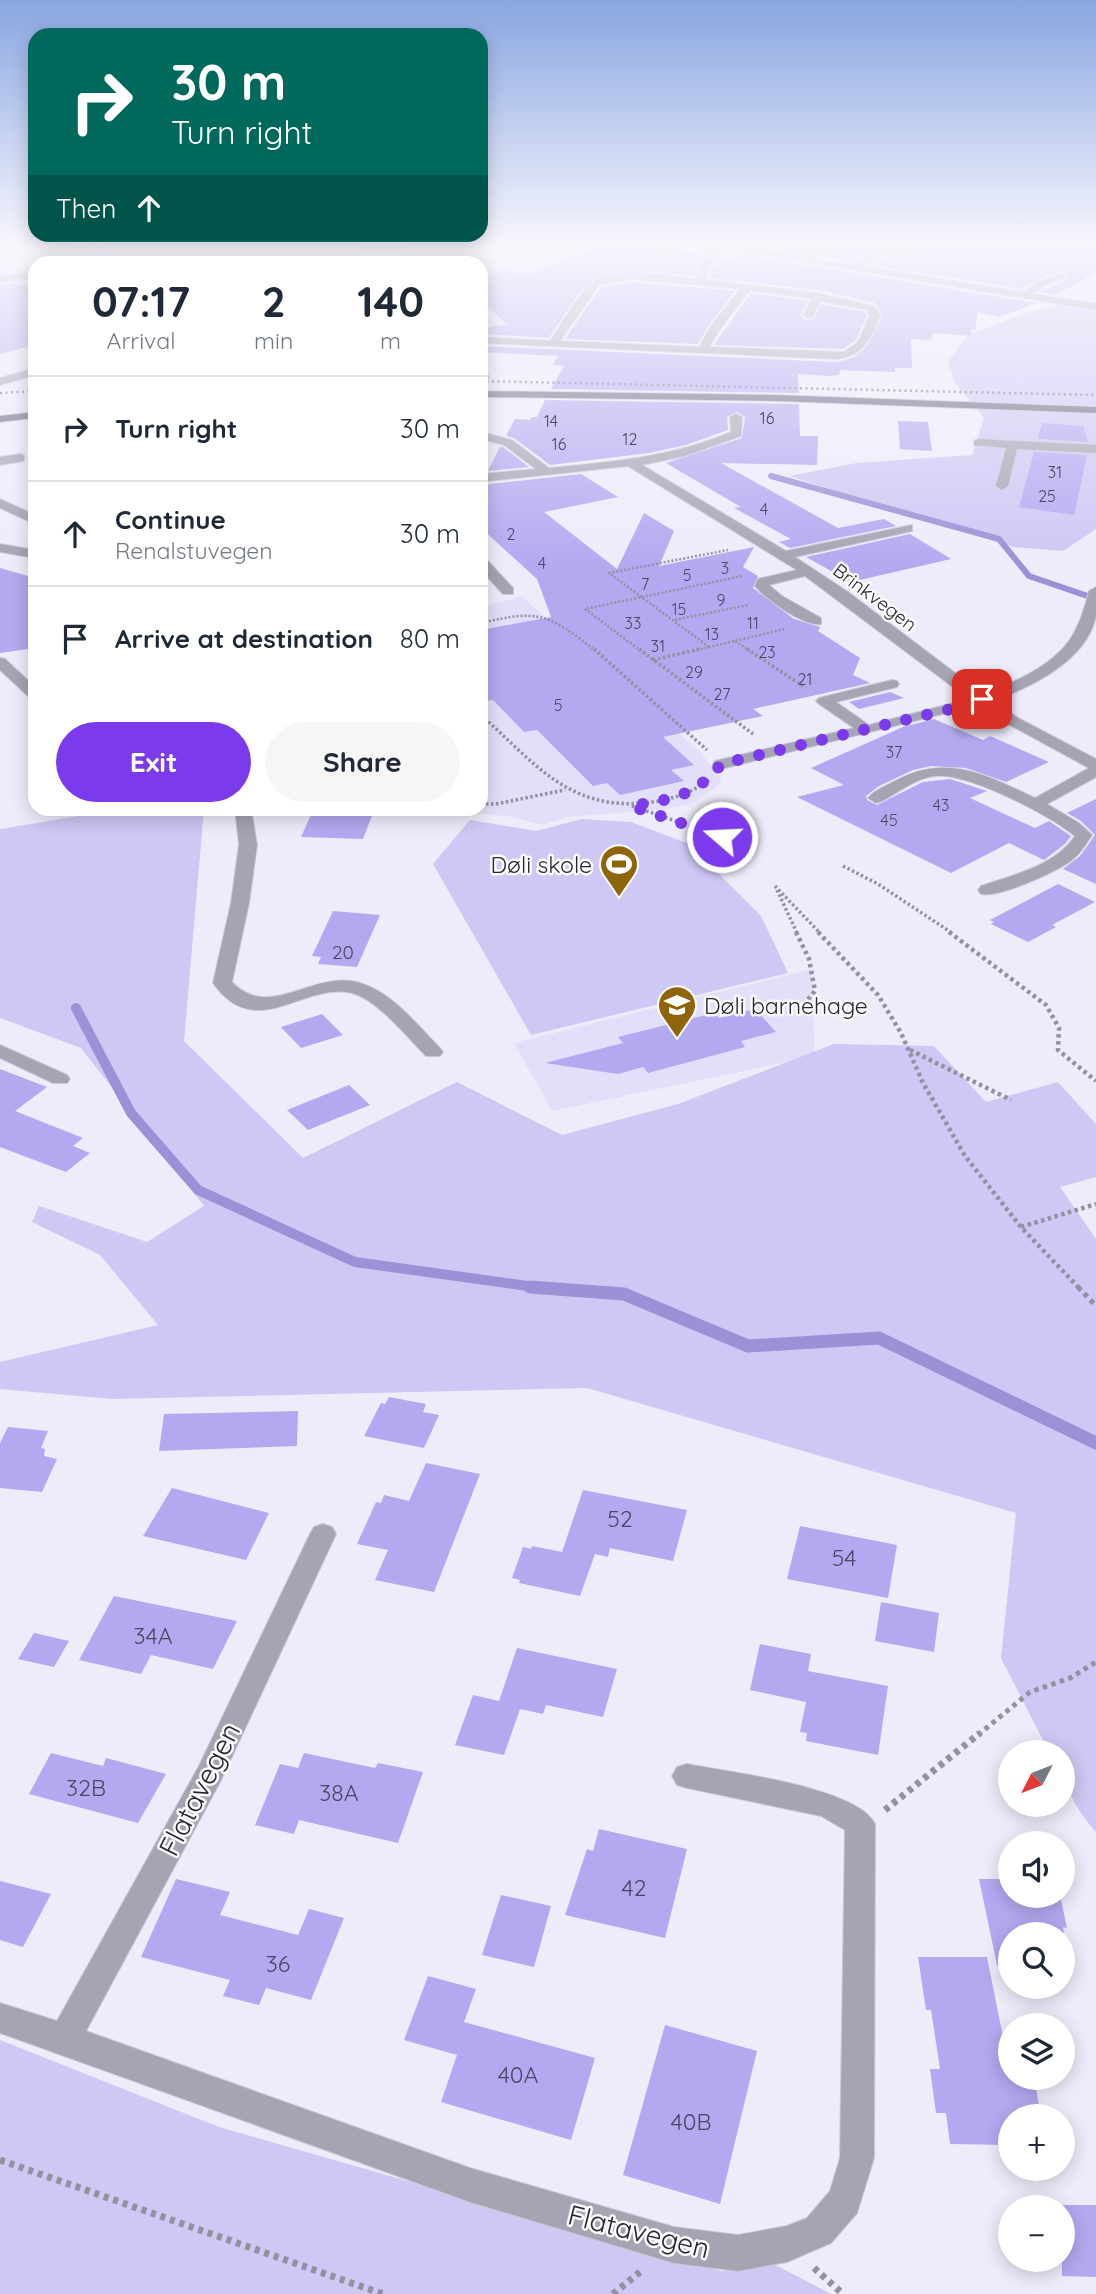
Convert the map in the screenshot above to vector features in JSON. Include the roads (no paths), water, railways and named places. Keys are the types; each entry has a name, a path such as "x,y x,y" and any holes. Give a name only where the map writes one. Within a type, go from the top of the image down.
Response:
{"main road":[{"path":"488,394 777,398 1096,410"},
{"path":"0,419 28,416"}],"street":[{"path":"730,352 837,356 856,352"},
{"path":"2,367 28,373"},
{"path":"0,382 28,374"},
{"path":"488,477 666,456 727,440 737,434 736,417"},
{"path":"488,436 512,443 544,470"},
{"path":"978,443 1013,445 1061,453 1096,449"},
{"path":"1002,486 1008,455 1013,445"},
{"path":"0,461 20,458"},
{"name":"Brinkvegen","path":"629,462 784,555 982,699 1050,743 1096,768"},
{"path":"0,503 28,517"},
{"path":"784,555 907,528"},
{"path":"0,548 28,553"},
{"path":"488,570 508,591"},
{"path":"808,571 763,582 762,586 778,599 816,621"},
{"path":"721,764 867,730 982,699 1031,676 1069,650 1081,636 1096,591"},
{"path":"0,662 28,688"},
{"path":"867,730 824,701 892,684"},
{"path":"1036,804 1096,768"},
{"path":"876,798 921,775 938,771 956,773 1036,804 1073,824 1084,835 1078,848 1045,867 987,890"},
{"path":"244,816 248,845 240,903 222,983 229,994 250,1003 271,1004 331,986 355,987 377,1000 433,1052"},
{"path":"0,1051 60,1079"},
{"name":"Flatavegen","path":"65,2039 210,1773 323,1534"},
{"name":"Flatavegen","path":"0,2018 470,2185 674,2245 738,2253 787,2244 819,2231 845,2201 857,2158 860,1824 828,1805 687,1776"}],"waterway":[{"path":"771,476 999,539 1029,576 1096,599"},
{"path":"76,1008 131,1113 198,1190 355,1262 540,1288"},
{"path":"530,1287 540,1288"},
{"path":"540,1288 624,1294 748,1346 879,1338 1096,1443"}],"railway":[{"path":"488,381 1096,395"},
{"path":"0,393 28,391"}],"place":[{"name":"Døli skole","path":"619,898"},
{"name":"Døli barnehage","path":"677,1039"}]}
